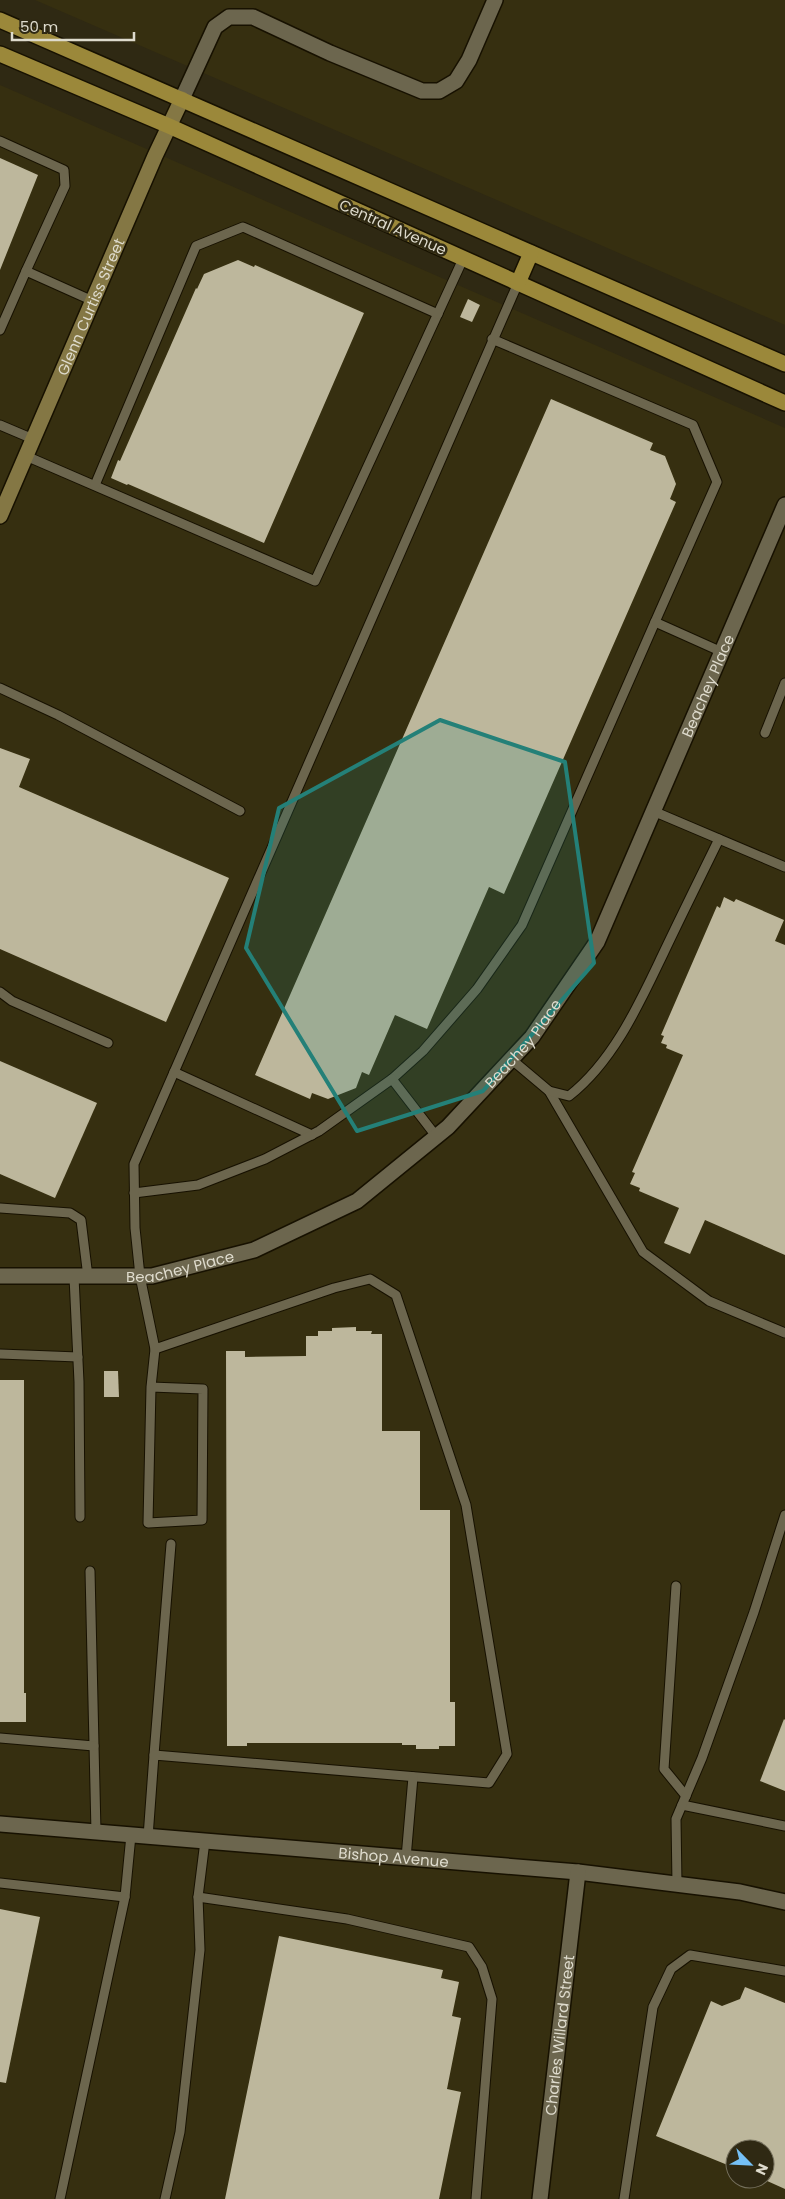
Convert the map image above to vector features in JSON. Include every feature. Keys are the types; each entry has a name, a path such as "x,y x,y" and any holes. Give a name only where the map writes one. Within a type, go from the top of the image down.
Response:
{"main road":[{"name":"Central Avenue","path":"0,20 785,364"},
{"name":"Central Avenue","path":"0,54 169,126 785,403"},
{"path":"518,283 531,253"}],"street":[{"path":"182,99 215,27 229,17 253,18 330,53 422,91 439,91 456,81 469,60 495,0"},
{"name":"Glenn Curtiss Street","path":"1,510 182,99"},
{"name":"Beachey Place","path":"0,1276 152,1276 254,1250 357,1201 448,1126 532,1037 597,942 785,505"},
{"name":"Bishop Avenue","path":"0,1824 578,1872 740,1892 785,1902"},
{"name":"Charles Willard Street","path":"540,2199 578,1872"}],"lane":[{"path":"0,141 64,170 65,186 0,330"},
{"path":"94,484 196,246 243,227 438,314"},
{"path":"26,456 315,581 463,259"},
{"path":"26,271 93,301"},
{"path":"151,1387 203,1389 202,1520 148,1523 151,1387 155,1349 140,1276 135,1228 134,1164 518,283"},
{"path":"134,1193 198,1185 265,1159 312,1134 392,1079 423,1051 477,989 522,925 717,482 693,425 492,339"},
{"path":"0,425 33,439"},
{"path":"655,622 722,652"},
{"path":"765,733 785,683"},
{"path":"0,688 58,715 240,811"},
{"path":"653,811 785,867"},
{"path":"549,1091 569,1096 584,1084 606,1055 637,1008 719,839"},
{"path":"0,992 12,1001 108,1043"},
{"path":"511,1059 549,1091 643,1252 709,1300 785,1333"},
{"path":"174,1072 312,1134"},
{"path":"392,1079 436,1136"},
{"path":"0,1208 70,1213 80,1220 81,1277 78,1357 80,1517"},
{"path":"154,1756 489,1783 507,1754 466,1505 396,1295 370,1279 334,1288 155,1349"},
{"path":"0,1354 78,1357"},
{"path":"677,1884 676,1819 702,1758 754,1612 785,1515"},
{"path":"148,1837 171,1544"},
{"path":"90,1572 96,1832"},
{"path":"676,1586 664,1769 686,1796"},
{"path":"0,1738 94,1746"},
{"path":"406,1858 413,1777"},
{"path":"682,1805 785,1826"},
{"path":"60,2199 125,1897 131,1835"},
{"path":"165,2199 180,2132 199,1960 198,1897 205,1841"},
{"path":"0,1882 125,1897"},
{"path":"198,1897 346,1919 468,1947 482,1967 492,2000 476,2199"},
{"path":"624,2199 653,2007 671,1969 690,1955 785,1971"}],"highlighted area":[{"path":"440,720 565,762 594,963 483,1091 357,1131 246,948 279,808"}],"shaded area":[{"path":"35,0 785,0 785,325"},
{"path":"0,85 785,428 785,2199 0,2199"}],"building":[{"path":"0,158 38,175 0,270"},
{"path":"238,260 254,267 255,265 364,313 264,543 111,478 204,274"},
{"path":"468,299 480,305 472,322 460,317"},
{"path":"551,399 653,443 650,450 665,456 676,484 670,499 676,502 504,894 489,887 427,1029 395,1015 369,1075 362,1072 356,1088 328,1099 312,1093 310,1099 255,1075"},
{"path":"0,748 30,759 19,787 229,878 166,1022 0,949"},
{"path":"724,897 734,902 736,899 784,920 775,941 785,945 785,1255 705,1220 690,1254 664,1243 679,1208 639,1191 640,1188 630,1184 635,1173 632,1172 683,1055 666,1048 667,1045 661,1043 664,1036 661,1035 717,906 720,908"},
{"path":"0,1061 97,1103 55,1198 0,1174"},
{"path":"356,1327 356,1331 372,1331 371,1334 382,1334 382,1431 420,1431 420,1510 450,1510 450,1702 455,1702 455,1746 439,1746 439,1749 416,1749 416,1745 402,1745 402,1743 247,1743 247,1746 227,1746 226,1351 245,1351 245,1357 306,1356 306,1336 318,1336 318,1331 332,1331 332,1328"},
{"path":"104,1371 118,1371 119,1397 104,1397"},
{"path":"0,1380 24,1380 24,1693 26,1693 26,1722 0,1722"},
{"path":"785,1720 785,1791 760,1781"},
{"path":"0,1909 40,1917 6,2083 0,2082"},
{"path":"279,1936 443,1970 441,1978 459,1982 452,2016 461,2018 447,2089 461,2092 439,2199 225,2199"},
{"path":"745,1987 785,2003 785,2189 775,2184 775,2139 725,2139 725,2164 656,2136 711,2001 722,2006 740,1999"}]}
